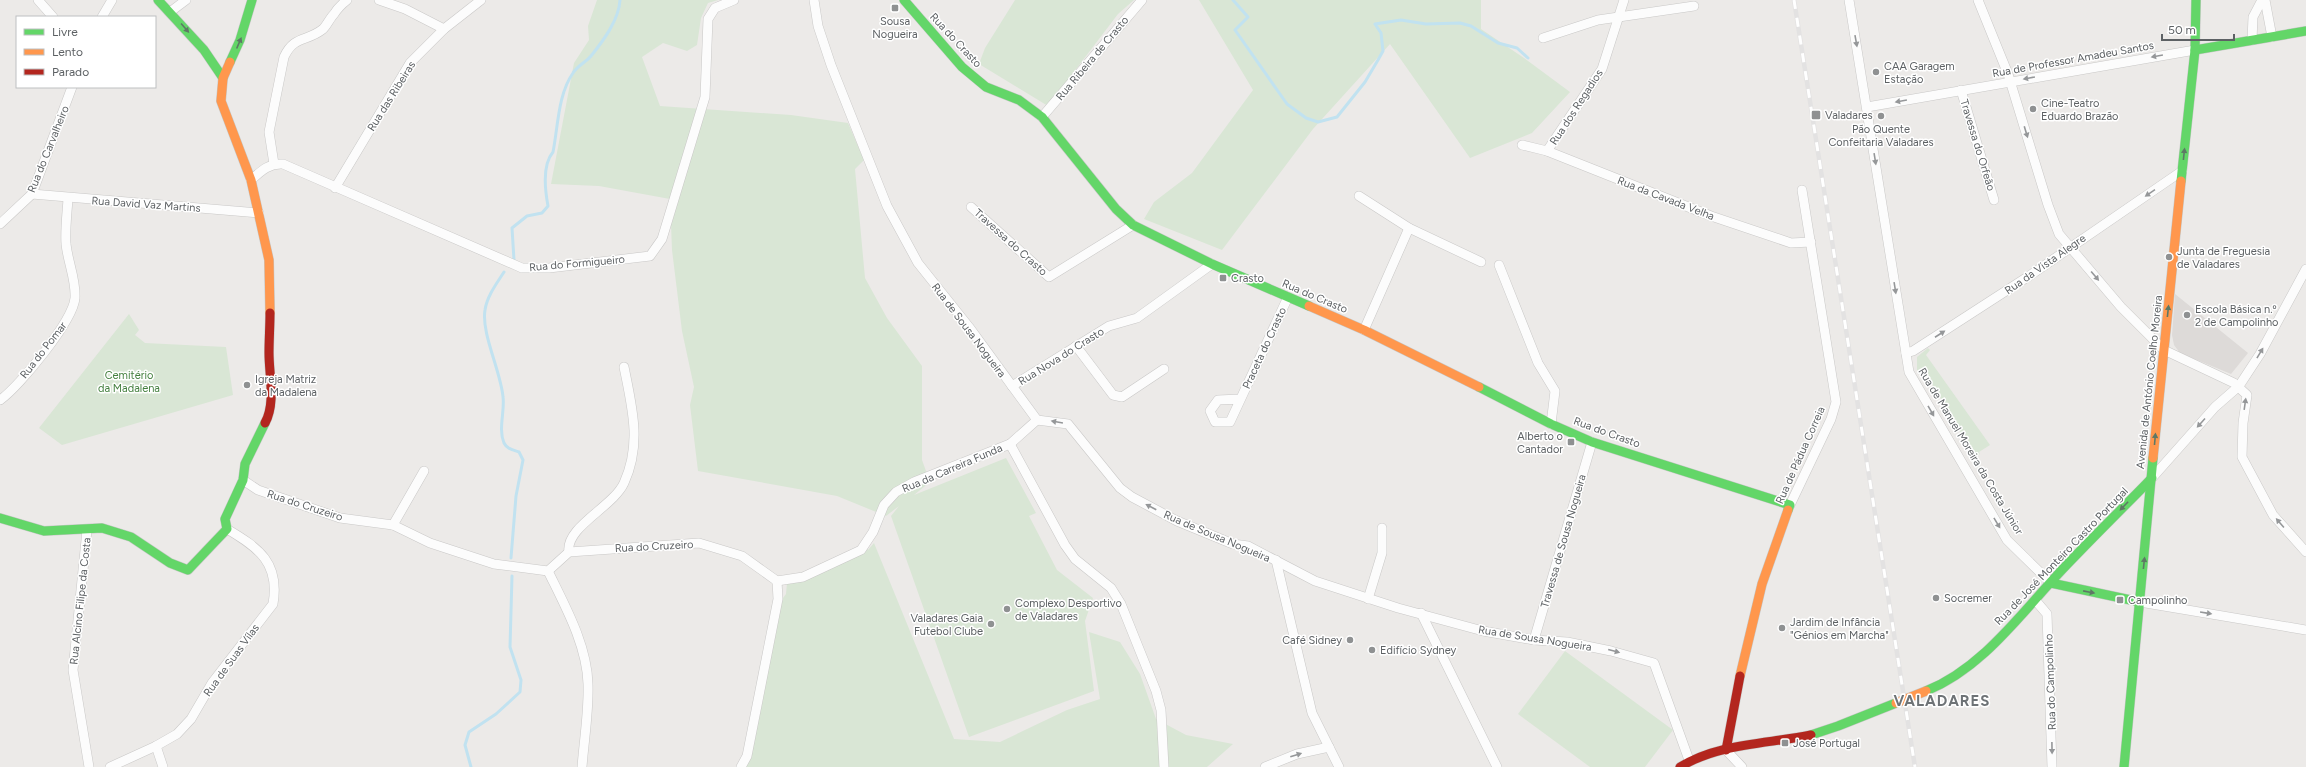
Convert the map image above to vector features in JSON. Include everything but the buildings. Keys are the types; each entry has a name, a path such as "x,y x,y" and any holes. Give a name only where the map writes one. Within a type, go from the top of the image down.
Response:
{"street":[{"path":"38,0 52,16"},
{"path":"103,16 112,0"},
{"path":"158,0 204,50 223,78"},
{"path":"170,12 186,0"},
{"path":"0,518 44,531 87,530 102,528 131,537 170,563 188,570 194,566 227,529 226,519 243,480 245,464 269,416 271,383 271,283 269,260 251,180 221,101 223,78 240,40 252,0"},
{"path":"251,180 274,164 269,132 284,57 288,48 297,40 318,32 324,28 334,12 347,0"},
{"path":"379,0 405,9 444,29"},
{"name":"Rua das Ribeiras","path":"335,188 410,63 444,29 481,0"},
{"name":"Rua do Formigueiro","path":"274,164 283,164 316,177 335,188 522,268 549,268 650,256 662,239 705,97 708,19 715,8 734,0"},
{"name":"Rua de Sousa Nogueira","path":"814,0 818,26 831,65 887,206 918,263 969,327 1037,420 1068,424 1112,478 1132,497 1177,521 1233,544 1248,546 1315,581 1368,599 1483,631 1534,640 1567,642 1597,648 1654,664 1689,760"},
{"name":"Rua do Crasto","path":"904,0 962,67 986,87 1019,100 1042,117 1116,209 1133,225 1212,264 1364,330 1447,370 1551,424 1592,442 1790,504"},
{"name":"Rua Ribeira de Crasto","path":"1042,117 1142,0"},
{"name":"Rua dos Regadios","path":"1547,151 1602,69 1620,17 1624,0"},
{"path":"1849,1 1859,0"},
{"path":"1978,0 2010,81 2048,205 2059,234 2121,307 2164,350 2239,386 2247,395 2243,424 2242,457 2273,515 2306,552"},
{"name":"Avenida de António Coelho Moreira","path":"2124,767 2164,350 2195,50 2196,0"},
{"path":"2263,0 2272,36"},
{"path":"2252,40 2253,17 2263,0"},
{"name":"Rua de Manuel Moreira da Costa Júnior","path":"1849,1 1909,372 2007,540 2051,583 2064,587 2140,602 2306,630"},
{"path":"1543,38 1598,20 1694,6"},
{"name":"Rua de Professor Amadeu Santos","path":"1867,107 2010,81 2306,31"},
{"name":"Rua do Carvalheiro","path":"0,224 32,194 72,88"},
{"name":"Travessa do Orfeão","path":"1962,90 1994,200"},
{"name":"Rua da Cavada Velha","path":"1522,145 1547,151 1711,216 1791,244 1811,242"},
{"name":"Rua da Vista Alegre","path":"1906,353 1913,351 2029,276 2069,247 2182,171"},
{"name":"Rua de Pádua Correia","path":"1726,750 1745,653 1762,584 1790,504 1831,420 1836,402 1802,190"},
{"name":"Rua David Vaz Martins","path":"32,194 259,213"},
{"path":"1359,196 1409,228 1481,262"},
{"name":"Rua do Pomar","path":"0,400 13,389 64,326 72,311 75,299 74,282 66,245 68,198"},
{"name":"Travessa do Crasto","path":"972,207 1049,278 1133,225"},
{"path":"1364,330 1409,228"},
{"name":"Rua Nova do Crasto","path":"1012,386 1109,326 1138,318 1212,264"},
{"path":"1499,265 1538,363 1555,391 1551,424"},
{"name":"Rua de José Monteiro Castro Portugal","path":"1680,767 1689,760 1726,750 1818,733 1946,683 1962,672 2036,602 2051,583 2152,478 2215,407 2239,386 2260,354 2306,269"},
{"name":"Praceta do Crasto","path":"1240,399 1288,298"},
{"path":"1076,346 1113,395 1122,397 1164,369"},
{"path":"582,767 588,683 582,652 568,610 548,572 569,552 568,545 576,532 614,497 624,484 635,449 633,417 624,367"},
{"name":"Rua da Carreira Funda","path":"777,581 803,577 861,550 873,532 884,505 896,492 914,482 1010,444 1037,420"},
{"name":"Travessa de Sousa Nogueira","path":"1534,640 1592,442"},
{"path":"1010,444 1065,545 1075,559 1111,588 1121,604 1159,704 1163,735 1164,767"},
{"path":"393,525 424,471"},
{"name":"Rua do Cruzeiro","path":"243,480 258,490 340,518 393,525 430,543 494,564 548,572"},
{"path":"1368,599 1382,553 1382,528"},
{"name":"Rua de Suas Vílas","path":"110,767 178,734 191,719 212,683 273,604 276,588 272,570 262,555 242,538 227,529"},
{"name":"Rua Alcino Filipe da Costa","path":"87,530 73,670 90,767"},
{"name":"Rua do Cruzeiro","path":"569,552 699,543 742,556 777,581"},
{"path":"1276,560 1312,713 1339,767"},
{"path":"741,767 747,756 778,599 777,581"},
{"name":"Rua do Campolinho","path":"2036,602 2047,614 2052,767"},
{"path":"1422,613 1497,767"},
{"path":"156,746 163,767"},
{"path":"1265,767 1297,754 1329,747"},
{"path":"1726,750 1742,767"}],"shaded area":[{"name":"Escola Básica n.º 2 de Campolinho","path":"2175,294 2248,353 2231,374 2180,353 2174,345 2172,335"}],"green space":[{"path":"597,0 718,0 708,3 701,18 697,45 687,51 663,43 642,57 660,106 791,115 848,123 864,160 855,169 865,278 887,318 922,366 922,460 930,482 914,495 1006,458 1036,513 1029,516 1057,570 1093,598 1085,621 1094,691 969,737 891,516 899,506 886,516 837,496 698,471 690,405 694,387 682,331 672,250 670,199 599,186 551,184 574,63 589,40 588,26"},
{"path":"1015,0 1134,0 1118,14 1048,106 979,64 985,48"},
{"path":"1199,0 1481,0 1481,29 1570,92 1532,133 1470,158 1390,44 1313,129 1222,250 1144,219 1154,202 1192,173 1253,90"},
{"name":"Cemitério da Madalena","path":"129,314 139,330 135,335 145,343 226,347 233,395 62,445 39,428"},
{"path":"1928,348 1930,350 1926,355 1990,445 1979,452 1980,454 1975,457 1930,380 1924,382 1917,370 1917,357"},
{"path":"874,543 954,739 1000,742 1067,710 1100,699 1089,632 1120,642 1140,674 1156,719 1186,735 1233,744 1207,767 737,767 747,748 783,598 786,594 787,583 797,574 802,572 825,569 846,562 867,548 868,550"},
{"path":"1565,651 1673,730 1645,767 1590,767 1518,714"}],"waterway":[{"path":"514,260 512,228 527,216 542,213 548,206 545,185 547,164 553,152 561,101 568,81 579,66 591,56 610,30 617,15 620,0"},
{"path":"1233,0 1248,17 1235,30 1287,104 1306,118 1318,122 1337,117 1365,82 1378,60 1383,51 1381,33 1375,24 1401,20 1426,24 1460,23 1471,26 1498,43 1517,48 1528,58"},
{"path":"504,272 488,300 485,310 485,319 488,341 499,376 503,397 502,438 505,445 510,449 519,452 523,460 516,496 511,558"},
{"path":"471,767 465,745 469,732 496,714 520,692 521,680 510,647 512,576"}],"railway":[{"path":"1794,0 1915,767"}],"traffic: fast":[{"path":"158,0 204,50 223,78"},
{"path":"230,62 240,40 252,0"},
{"path":"904,0 962,67 986,87 1019,100 1042,117 1116,209 1133,225 1212,264 1309,306"},
{"path":"2181,181 2195,50 2196,0"},
{"path":"2195,50 2306,31"},
{"path":"1479,387 1551,424 1592,442 1790,505 1788,510"},
{"path":"0,518 44,531 102,528 131,537 170,563 188,570 227,529 225,519 243,480 245,464 265,423"},
{"path":"2124,767 2153,458"},
{"path":"1926,691 1946,681 1964,669 1998,640 2070,561 2152,478"},
{"path":"2051,583 2140,602"},
{"path":"1811,735 1896,703"}],"traffic: slow":[{"path":"230,62 223,78 221,101 251,180 269,260 270,313"},
{"path":"2153,458 2181,181"},
{"path":"1309,306 1364,330 1479,387"},
{"path":"1740,676 1762,584 1788,510"},
{"path":"1896,703 1926,691"}],"traffic: jam":[{"path":"265,423 271,398 269,353 270,313"},
{"path":"1726,750 1740,676"},
{"path":"1680,767 1695,759 1727,749 1811,735"}],"place":[{"name":"Sousa Nogueira","path":"895,8"},
{"name":"CAA Garagem Estação","path":"1876,72"},
{"name":"Cine-Teatro Eduardo Brazão","path":"2033,109"},
{"name":"Valadares","path":"1816,115"},
{"name":"Pão Quente Confeitaria Valadares","path":"1881,116"},
{"name":"Junta de Freguesia de Valadares","path":"2169,257"},
{"name":"Crasto","path":"1223,278"},
{"name":"Escola Básica n.º 2 de Campolinho","path":"2187,315"},
{"name":"Igreja Matriz da Madalena","path":"247,385"},
{"name":"Alberto o Cantador","path":"1571,442"},
{"name":"Socremer","path":"1936,598"},
{"name":"Campolinho","path":"2120,600"},
{"name":"Complexo Desportivo de Valadares","path":"1007,609"},
{"name":"Valadares Gaia Futebol Clube","path":"991,624"},
{"name":"Jardim de Infância \"Génios em Marcha\"","path":"1782,628"},
{"name":"Café Sidney","path":"1350,640"},
{"name":"Edifício Sydney","path":"1372,650"},
{"name":"José Portugal","path":"1785,743"}],"district":[{"name":"VALADARES","path":"1942,701"}]}
